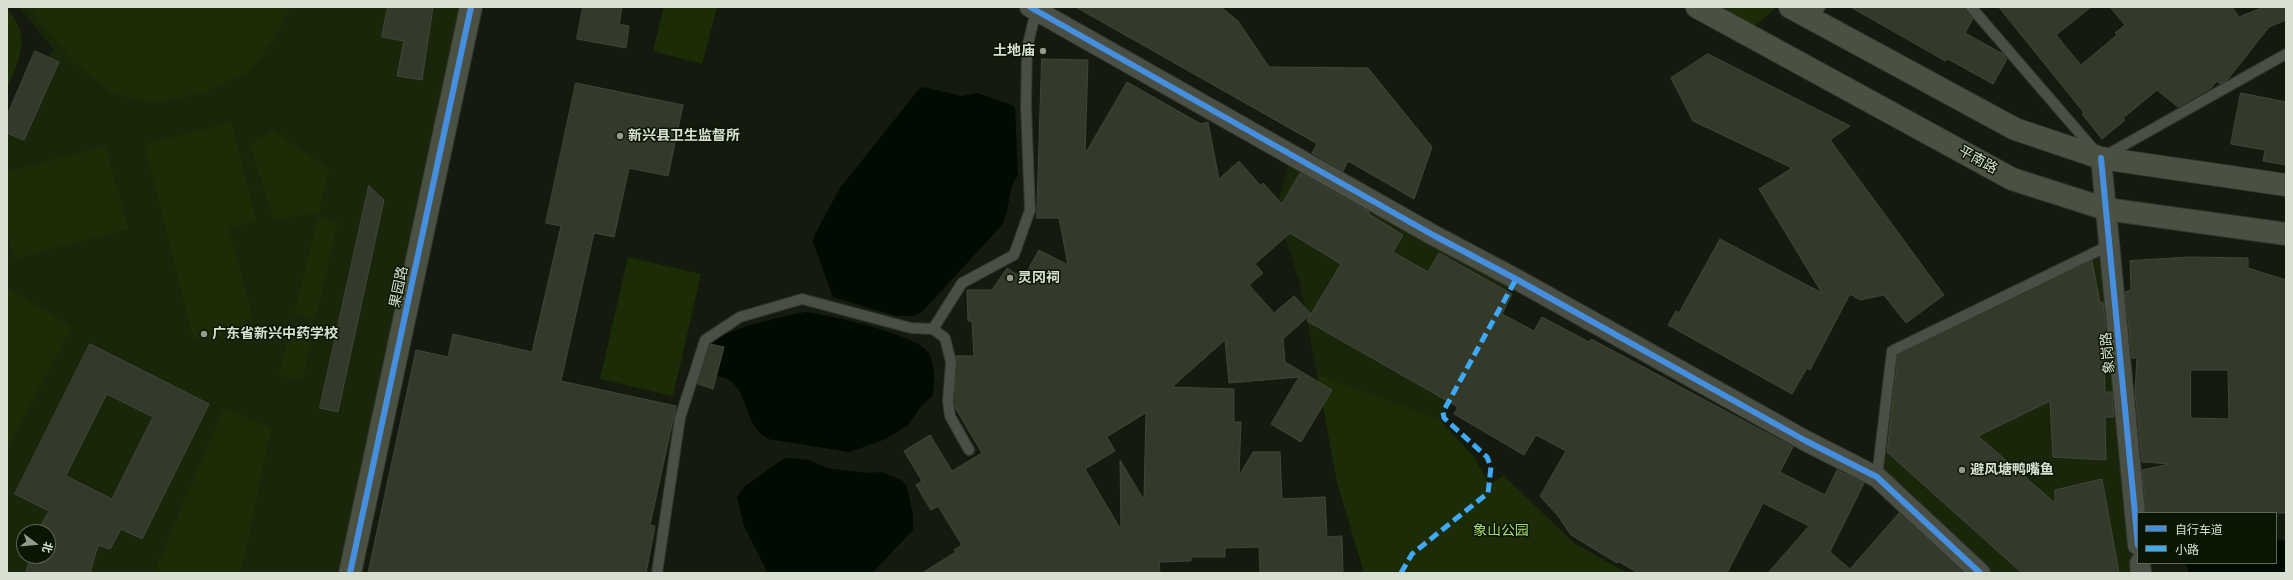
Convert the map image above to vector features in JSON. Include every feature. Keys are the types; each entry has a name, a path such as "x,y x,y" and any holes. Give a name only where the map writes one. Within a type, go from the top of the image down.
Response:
{"main road":[{"name":"果园路","path":"350,573 471,7"},
{"name":"平南路","path":"1697,7 2012,179 2106,209 2286,234"},
{"path":"1790,7 1814,12 2015,129 2101,158 2286,185"}],"street":[{"path":"1033,9 1433,235 1516,279 1806,440 1877,477 1980,573"},
{"name":"象岗路","path":"2101,158 2137,534"}],"lane":[{"path":"1971,7 2101,158 2286,54"},
{"path":"933,329 962,283 1014,255 1030,210 1026,106 1027,48 1033,9"},
{"path":"1877,477 1892,351 2110,245"},
{"path":"657,573 680,418 705,340 740,317 802,299 911,328 933,329 945,338 951,362 948,402 950,416 969,450"}],"shaded area":[{"name":"广东省新兴中药学校","path":"19,7 471,7 350,573 7,573 7,136 53,49"},
{"path":"923,87 961,96 977,93 1012,105 1015,108 1018,176 1012,186 1006,214 1001,226 922,312 912,316 896,316 833,297 813,242 814,236 840,188 919,89"},
{"path":"1291,155 1516,279 1439,419 1317,374 1300,283 1276,210"},
{"path":"2110,245 2137,531 2137,564 2140,564 2141,573 1980,573 1877,477 1892,351"},
{"path":"805,312 850,321 890,332 920,345 928,352 934,368 934,386 932,397 922,405 908,425 886,439 849,452 768,439 755,427 739,390 734,384 728,379 704,374 701,369 709,348 721,337 757,323"},
{"path":"789,458 809,460 827,468 867,473 882,472 903,481 907,487 913,515 913,530 872,573 768,573 744,526 737,497 745,486 783,459"},
{"path":"2277,539 2286,541 2286,573 2189,573 2186,564 2277,564"}],"green space":[{"path":"29,7 290,7 276,36 250,71 203,93 151,103 112,93 70,59"},
{"path":"664,7 717,7 702,64 653,51"},
{"path":"1697,7 1777,7 1746,33"},
{"path":"7,9 15,19 19,29 21,47 16,67 7,88"},
{"path":"231,122 256,221 229,228 254,325 194,341 144,145"},
{"path":"273,130 329,170 319,213 273,219 250,144"},
{"path":"106,146 128,229 14,259 7,229 7,172"},
{"path":"318,218 338,223 315,319 294,314"},
{"path":"628,257 701,274 673,396 600,379"},
{"path":"7,287 72,327 7,448"},
{"path":"289,334 311,339 302,380 279,375"},
{"name":"象山公园","path":"1317,374 1439,419 1474,457 1490,485 1503,475 1574,543 1627,573 1364,573 1337,483"},
{"path":"224,408 271,428 241,573 172,573 155,570"}],"building":[{"path":"388,7 433,7 422,80 397,76 404,41 382,37"},
{"path":"583,7 622,7 619,24 629,26 626,48 577,39"},
{"path":"1076,7 1221,7 1238,21 1269,67 1368,68 1432,147 1414,199 1348,161 1343,171 1312,153 1317,144"},
{"path":"1851,7 1965,7 1973,19 1965,33 2003,54 2007,59 1993,84 1948,59 1946,61"},
{"path":"1999,7 2091,7 2056,35 2081,65 2117,35 2115,33 2125,25 2110,7 2232,7 2239,17 2264,7 2286,7 2286,20 2269,27 2228,79 2220,84 2217,81 2211,88 2178,107 2157,90 2123,118 2125,120 2102,139 2082,114 2084,113 2081,109"},
{"path":"35,51 59,62 24,140 7,133 7,116"},
{"path":"1708,54 1850,126 1830,140 1944,295 1906,323 1884,295 1860,300 1850,294 1810,370 1807,368 1792,394 1668,325 1676,311 1679,313 1720,239 1822,293 1759,189 1792,168 1693,121 1671,78"},
{"path":"1042,59 1088,60 1085,154 1127,82 1201,124 1208,122 1219,179 1239,161 1261,186 1263,183 1282,204 1300,173 1369,212 1369,214 1403,235 1393,252 1428,272 1439,253 1512,294 1502,314 1534,331 1542,317 1589,342 1591,339 1793,447 1780,472 1825,495 1837,470 1864,483 1830,552 1850,569 1899,513 1963,573 1768,573 1809,526 1763,503 1727,573 1638,573 1618,561 1617,563 1571,535 1558,516 1540,496 1566,451 1536,435 1524,455 1454,414 1458,407 1307,321 1341,264 1290,233 1255,264 1263,273 1249,285 1274,313 1294,296 1311,314 1283,339 1285,362 1332,390 1301,442 1271,424 1299,377 1229,383 1225,340 1172,387 1234,389 1234,422 1241,422 1239,476 1253,452 1280,452 1282,499 1325,497 1327,537 1342,536 1343,573 1260,573 1259,547 1225,548 1225,557 1191,557 1191,561 1159,562 1160,573 922,573 956,552 954,550 962,545 938,506 931,510 916,485 922,481 904,451 930,435 952,471 982,453 956,409 955,401 956,356 974,356 972,321 968,321 967,290 992,290 1007,268 1023,279 1039,250 1068,265 1059,218 1037,218","holes":["1146,413 1144,500 1120,460 1121,530 1085,469 1115,451 1107,437"]},
{"path":"576,83 683,105 668,176 629,168 614,237 594,233 561,381 676,406 650,525 655,526 646,573 368,573 416,350 448,357 453,334 532,352 561,226 546,223"},
{"path":"2241,93 2286,102 2286,165 2263,161 2265,150 2231,144"},
{"path":"369,186 384,200 338,412 320,408"},
{"path":"2190,257 2248,258 2248,268 2286,280 2286,513 2146,512 2142,470 2170,464 2142,462 2135,392 2137,358 2132,358 2125,292 2131,290 2130,261","holes":["2191,370 2228,370 2229,419 2191,418"]},
{"path":"2092,261 2100,303 2103,302 2109,358 2104,358 2105,392 2112,392 2114,417 2105,417 2106,460 2053,457 2050,401 1978,436 2055,503 2055,490 2102,479 2119,573 2022,573 1887,452 1898,355"},
{"path":"90,344 209,404 142,539 121,529 110,549 98,545 90,573 26,573 28,564 56,564 56,524 42,524 49,511 15,494","holes":["107,394 153,417 112,499 66,476"]},
{"path":"710,344 724,347 713,389 698,384"}],"marked path":[{"path":"1401,573 1412,554 1488,493 1491,467 1487,457 1444,418 1443,412 1516,279"}],"cycle path":[{"path":"350,573 471,7"},
{"path":"1030,7 1433,235 1516,279 1806,441 1877,477 1980,573"},
{"path":"2101,158 2137,535"}],"place":[{"name":"土地庙","path":"1043,51"},
{"name":"新兴县卫生监督所","path":"620,136"},
{"name":"灵冈祠","path":"1010,278"},
{"name":"广东省新兴中药学校","path":"204,334"},
{"name":"避风塘鸭嘴鱼","path":"1962,470"}]}
